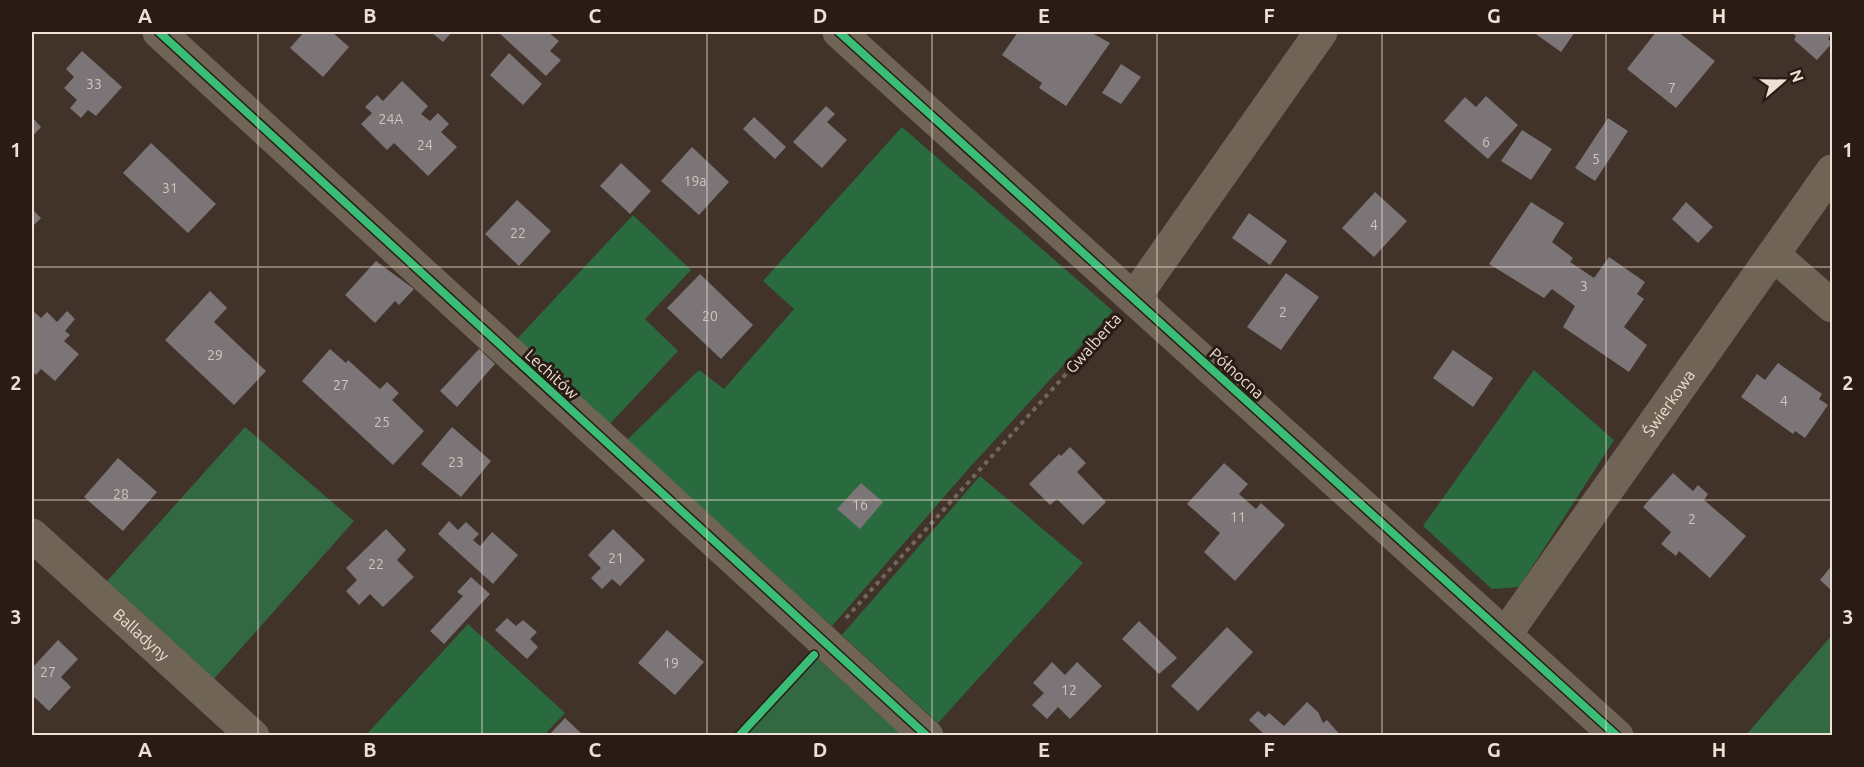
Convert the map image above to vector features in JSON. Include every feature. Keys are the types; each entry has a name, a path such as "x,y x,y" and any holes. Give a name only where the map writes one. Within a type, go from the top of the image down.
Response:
{"street":[{"name":"Lechitów","path":"159,32 927,735"},
{"name":"Północna","path":"839,32 1617,735"},
{"name":"Gwalberta","path":"1134,298 1321,32"},
{"name":"Świerkowa","path":"1504,635 1653,422 1775,256 1833,171"},
{"path":"1775,256 1833,306"},
{"name":"Balladyny","path":"32,534 253,735"}],"green space":[{"path":"902,127 1113,311 970,467 832,626 627,440 699,370 724,389 794,309 763,281"},
{"path":"633,215 691,270 645,319 678,351 608,426 516,340"},
{"path":"1534,370 1614,440 1519,587 1492,589 1423,526"},
{"path":"245,427 354,521 212,681 107,581"},
{"path":"980,476 1083,563 938,723 842,635"},
{"path":"468,624 565,713 544,735 366,735"},
{"path":"1832,635 1832,735 1746,735"},
{"path":"817,658 902,735 747,735"}],"building":[{"path":"304,32 332,32 349,47 323,77 290,48"},
{"path":"431,32 452,32 443,42"},
{"path":"498,32 548,32 559,41 550,51 561,60 546,76"},
{"path":"1018,32 1090,32 1110,43 1066,106 1039,88 1042,83 1002,55"},
{"path":"1533,32 1575,32 1561,52"},
{"path":"1656,32 1678,32 1715,61 1676,108 1627,69"},
{"path":"1791,32 1832,32 1828,39 1832,43 1817,60 1794,40 1796,36"},
{"path":"82,51 122,87 96,116 88,110 81,118 70,108 77,100 64,88 74,77 66,69"},
{"path":"509,53 542,84 523,105 490,75"},
{"path":"1121,64 1141,77 1121,104 1102,93"},
{"path":"402,81 428,106 421,114 430,121 438,113 449,124 441,132 457,147 428,176 394,143 387,150 361,124 372,113 365,107 377,95 383,101"},
{"path":"1486,96 1518,125 1488,159 1444,121 1465,97 1476,107"},
{"path":"826,106 835,114 827,122 847,140 822,168 793,142"},
{"path":"32,117 41,127 32,137"},
{"path":"754,117 786,147 775,159 743,129"},
{"path":"1608,118 1628,131 1595,181 1575,168"},
{"path":"1522,130 1552,149 1531,180 1501,161"},
{"path":"151,143 216,204 188,233 123,173"},
{"path":"692,147 729,182 699,215 661,181"},
{"path":"621,163 651,191 630,214 600,186"},
{"path":"1375,192 1407,221 1374,257 1342,228"},
{"path":"517,200 551,231 519,266 485,234"},
{"path":"1531,202 1564,223 1552,242 1573,258 1570,262 1594,278 1609,257 1645,282 1637,294 1644,299 1624,327 1647,345 1629,372 1563,327 1575,306 1552,289 1544,298 1489,264"},
{"path":"1686,202 1713,227 1698,243 1672,219"},
{"path":"32,209 41,218 32,227"},
{"path":"1249,213 1287,241 1270,265 1232,238"},
{"path":"376,261 414,289 399,305 395,301 375,323 345,295"},
{"path":"1286,273 1319,297 1281,350 1247,327"},
{"path":"700,274 753,325 721,359 667,308"},
{"path":"210,291 227,308 214,322 266,371 234,405 165,340"},
{"path":"32,310 41,318 47,312 57,322 67,311 75,319 65,331 70,335 64,341 79,354 55,381 41,369 36,375 32,371"},
{"path":"330,349 346,363 348,360 380,389 387,382 399,393 392,400 424,431 393,465 302,381"},
{"path":"479,349 495,364 457,407 440,391"},
{"path":"1453,350 1493,378 1473,407 1433,378"},
{"path":"1778,363 1822,394 1819,399 1828,405 1805,438 1795,431 1793,434 1741,397 1757,374 1765,380"},
{"path":"452,427 491,461 461,497 421,464"},
{"path":"1070,447 1086,463 1077,472 1106,502 1083,525 1057,499 1050,505 1029,484 1059,454 1061,456"},
{"path":"118,458 157,492 123,531 84,497"},
{"path":"1224,463 1248,484 1239,494 1256,509 1261,503 1285,525 1235,581 1204,552 1220,533 1187,504"},
{"path":"1673,473 1693,491 1698,485 1708,494 1704,500 1746,536 1710,578 1679,551 1676,556 1661,544 1671,532 1643,507"},
{"path":"861,483 883,502 860,529 837,509"},
{"path":"449,521 458,530 466,522 479,534 473,540 480,546 492,532 518,555 493,584 438,534"},
{"path":"386,529 406,550 397,560 414,577 383,607 370,594 359,605 346,591 357,580 346,568"},
{"path":"613,529 645,560 620,586 612,579 602,589 591,578 601,568 588,555"},
{"path":"1832,565 1832,591 1820,580"},
{"path":"471,577 490,594 444,644 430,631 463,596 457,592"},
{"path":"507,618 516,626 523,620 537,632 530,639 538,647 527,659 495,630"},
{"path":"1139,621 1177,658 1159,674 1122,639"},
{"path":"1227,627 1253,652 1198,711 1171,686"},
{"path":"667,630 704,662 675,695 638,663"},
{"path":"58,640 78,659 61,677 71,687 49,711 32,695 32,668"},
{"path":"1052,662 1065,675 1077,662 1102,686 1070,719 1058,707 1047,719 1032,705 1044,693 1033,683"},
{"path":"1307,702 1318,712 1323,723 1327,720 1341,736 1266,736 1249,720 1258,711 1265,717 1269,713 1284,726"},
{"path":"565,718 584,736 548,736"}],"cycle path":[{"path":"159,32 927,736"},
{"path":"839,32 1617,736"},
{"path":"739,736 814,655"}]}
